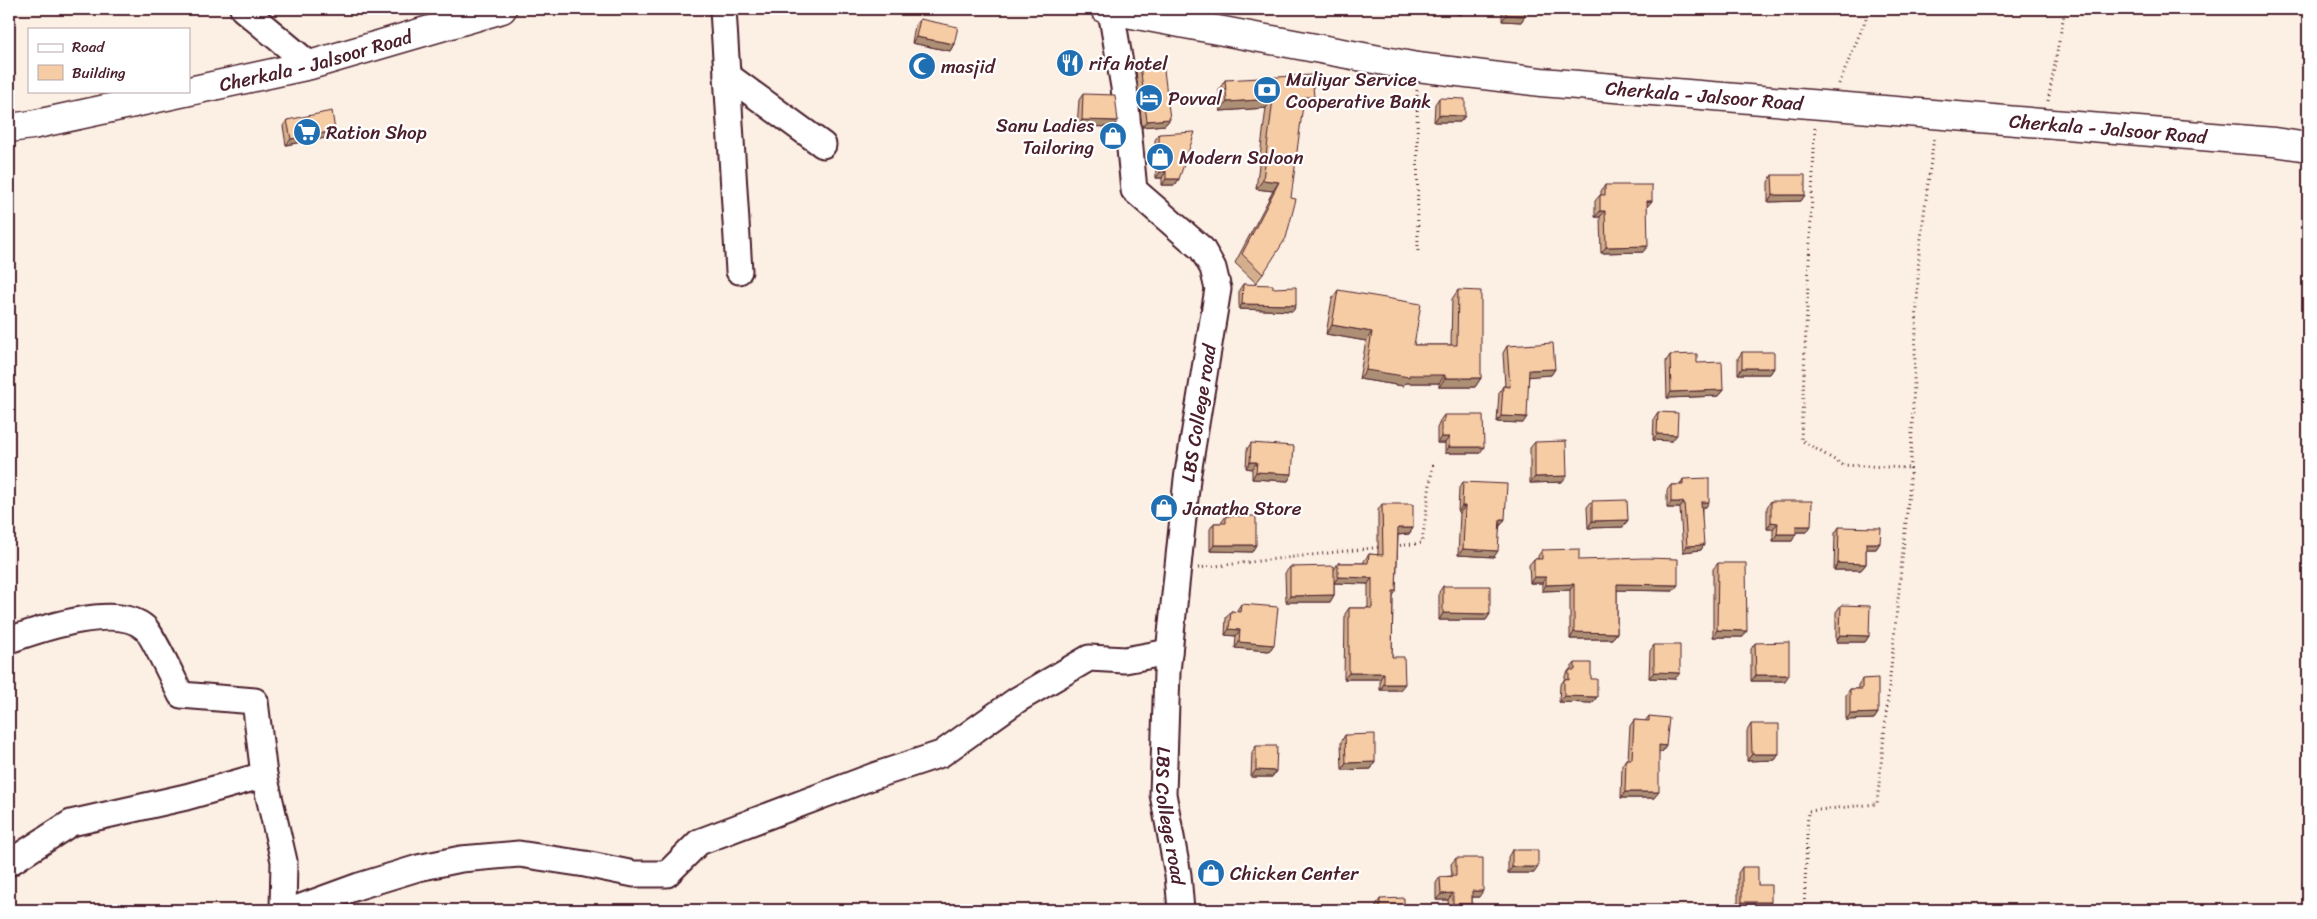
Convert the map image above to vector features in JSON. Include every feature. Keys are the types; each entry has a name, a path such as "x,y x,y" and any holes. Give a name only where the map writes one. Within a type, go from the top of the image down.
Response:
{"main road":[{"name":"Cherkala - Jalsoor Road","path":"190,91 310,65 502,9"},
{"name":"Cherkala - Jalsoor Road","path":"1108,10 1417,67 1541,82 1938,114 2308,147"},
{"name":"Cherkala - Jalsoor Road","path":"9,128 32,125 185,92"}],"street":[{"path":"243,9 310,65"},
{"path":"723,9 739,271"},
{"name":"LBS College road","path":"1108,10 1124,87 1134,190 1202,249 1213,268 1218,289 1187,479 1169,652 1163,794 1178,875 1181,910"},
{"path":"727,75 823,145"},
{"path":"9,636 12,639 52,625 119,616 146,628 181,695 255,701 264,775 284,861 283,910"},
{"path":"293,910 359,886 418,868 461,859 519,854 634,874 667,874 699,842 874,776 941,754 1017,700 1089,658 1124,660 1169,652"},
{"path":"9,863 71,823 186,797 264,775"}],"path":[{"path":"1870,9 1823,105 1801,440 1843,465 1910,468"},
{"path":"2044,123 2065,9"},
{"path":"1417,67 1418,259"},
{"path":"1804,910 1808,810 1877,804 1910,468 1919,253 1938,114"},
{"path":"1392,546 1422,543 1433,462"},
{"path":"1178,570 1382,547"}],"building":[{"path":"1506,9 1525,9 1525,16 1506,15"},
{"path":"920,19 958,27 954,44 916,37"},
{"path":"1163,62 1170,119 1147,121 1140,65"},
{"path":"1312,75 1314,97 1304,97 1291,198 1296,199 1286,238 1263,274 1242,254 1279,182 1263,180 1273,99 1227,102 1225,80"},
{"path":"1083,94 1115,95 1118,121 1082,120"},
{"path":"1439,98 1465,99 1465,116 1439,115"},
{"name":"Ration Shop","path":"332,111 335,131 291,139 287,120"},
{"path":"1195,132 1179,179 1166,179 1166,171 1160,172 1159,134"},
{"path":"1772,175 1805,175 1805,195 1773,195"},
{"path":"1605,185 1652,185 1652,201 1647,201 1648,246 1606,247 1605,211 1600,211 1600,195 1605,195"},
{"path":"1243,284 1273,285 1273,288 1296,287 1296,305 1242,304"},
{"path":"1338,290 1421,304 1414,345 1457,345 1458,290 1481,291 1481,378 1445,378 1445,375 1409,375 1409,377 1366,370 1372,332 1332,325"},
{"path":"1553,343 1555,369 1529,370 1527,417 1501,416 1503,386 1510,387 1507,346"},
{"path":"1742,352 1774,352 1774,368 1742,368"},
{"path":"1697,354 1697,363 1722,362 1723,390 1671,392 1670,355"},
{"path":"1658,412 1678,413 1677,435 1657,434"},
{"path":"1444,415 1483,415 1484,447 1449,447 1449,437 1441,437 1441,422 1444,422"},
{"path":"1566,441 1567,476 1535,477 1535,442"},
{"path":"1251,443 1294,446 1292,474 1256,472 1257,462 1250,462"},
{"path":"1709,478 1709,502 1701,502 1704,545 1687,546 1684,502 1671,502 1671,485 1683,485 1683,479"},
{"path":"1463,482 1507,484 1505,519 1500,519 1498,551 1463,549 1465,506 1462,506"},
{"path":"1627,500 1628,520 1592,521 1592,501"},
{"path":"1771,501 1812,501 1811,526 1796,526 1796,534 1777,534 1778,523 1771,522"},
{"path":"1382,504 1413,504 1413,528 1398,528 1396,591 1393,591 1392,657 1404,657 1405,684 1384,684 1384,673 1349,673 1349,608 1372,608 1372,578 1338,577 1338,563 1368,563 1369,554 1383,555"},
{"path":"1226,516 1256,516 1256,545 1214,545 1214,523 1226,523"},
{"path":"1839,527 1881,528 1880,543 1866,543 1866,564 1838,563"},
{"path":"1579,549 1579,560 1678,559 1678,585 1617,584 1617,633 1574,632 1574,584 1546,585 1546,577 1534,577 1534,559 1542,559 1542,550"},
{"path":"1718,563 1746,563 1747,631 1717,630"},
{"path":"1334,566 1334,595 1290,596 1290,567"},
{"path":"1443,586 1490,586 1490,614 1443,613"},
{"path":"1241,604 1278,607 1274,645 1239,642 1240,630 1229,629 1231,611 1240,612"},
{"path":"1841,605 1870,606 1869,636 1840,635"},
{"path":"1789,642 1789,675 1756,675 1755,643"},
{"path":"1654,645 1680,645 1680,673 1654,672"},
{"path":"1575,663 1591,663 1591,679 1597,679 1597,697 1564,696 1564,679 1569,680 1569,670 1575,670"},
{"path":"1878,678 1878,713 1850,714 1850,689 1862,689 1862,679"},
{"path":"1649,716 1669,718 1666,746 1659,745 1659,792 1625,792 1626,759 1632,759 1634,720 1649,721"},
{"path":"1751,724 1779,724 1779,754 1752,754"},
{"path":"1375,734 1375,762 1346,763 1345,735"},
{"path":"1256,746 1277,746 1276,771 1256,770"},
{"path":"1512,850 1538,850 1538,867 1512,867"},
{"path":"1456,858 1483,858 1483,891 1472,891 1472,904 1453,904 1453,893 1441,894 1440,877 1456,876"},
{"path":"1742,867 1758,867 1758,885 1771,885 1771,902 1742,902"},
{"path":"1404,898 1404,910 1380,910 1380,899"}],"place":[{"name":"rifa hotel","path":"1070,63"},
{"name":"masjid","path":"922,66"},
{"name":"Muliyar Service Cooperative Bank","path":"1267,90"},
{"name":"Povval","path":"1149,98"},
{"name":"Ration Shop","path":"307,132"},
{"name":"Sanu Ladies Tailoring","path":"1113,136"},
{"name":"Modern Saloon","path":"1160,157"},
{"name":"Janatha Store","path":"1164,508"},
{"name":"Chicken Center","path":"1211,873"}]}
